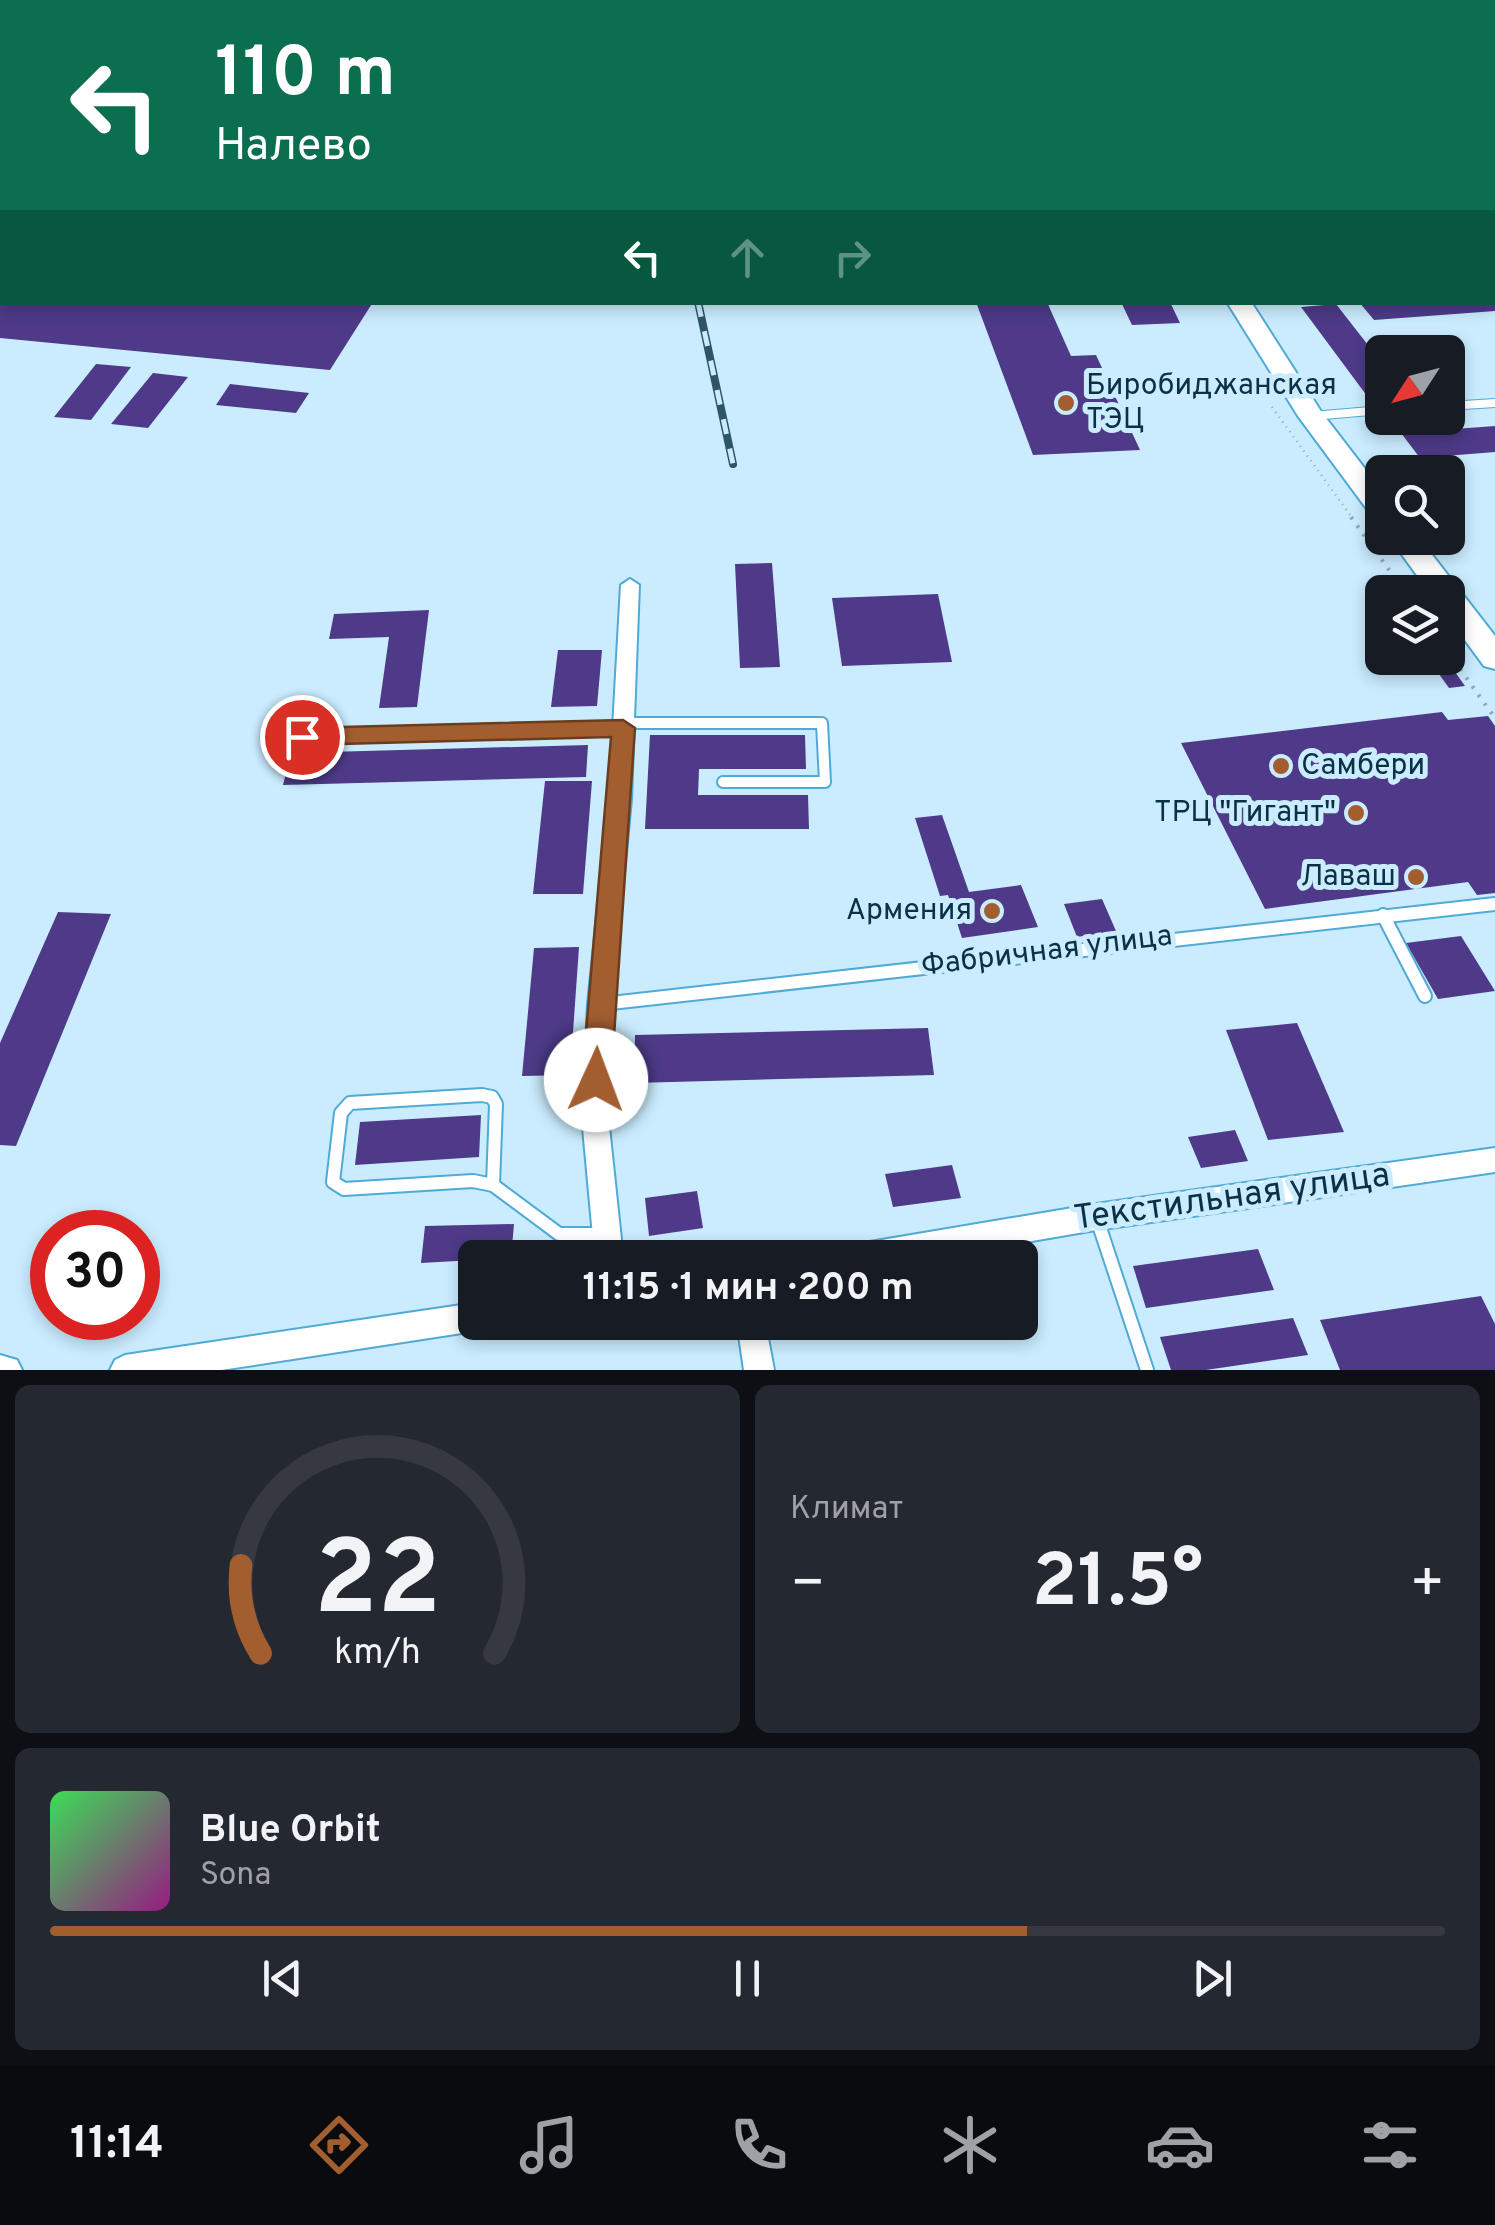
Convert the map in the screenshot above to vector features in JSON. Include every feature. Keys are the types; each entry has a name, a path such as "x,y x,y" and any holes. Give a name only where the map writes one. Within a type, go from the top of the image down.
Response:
{"main road":[{"path":"1241,305 1311,416 1365,487"},
{"path":"1465,619 1495,658"}],"street":[{"path":"607,1240 594,1117 630,586"},
{"name":"Текстильная улица","path":"959,1240 1495,1160"},
{"path":"125,1370 458,1320"},
{"path":"754,1340 759,1370"}],"lane":[{"path":"1465,405 1495,403"},
{"path":"1311,416 1365,411"},
{"path":"302,737 822,723 825,782 723,782"},
{"name":"Фабричная улица","path":"600,1004 1495,904"},
{"path":"1382,916 1426,996"},
{"path":"493,1185 496,1104 492,1097 356,1102 342,1113 332,1178 340,1188 474,1181 493,1185 552,1231 583,1240"},
{"path":"1096,1217 1147,1370"}],"path":[{"path":"1272,407 1393,575"},
{"path":"1464,675 1495,718"}],"building":[{"path":"0,305 371,305 330,370 0,338"},
{"name":"Биробиджанская ТЭЦ","path":"977,305 1048,305 1071,356 1096,355 1140,450 1033,455"},
{"path":"1122,305 1171,305 1180,323 1132,325"},
{"path":"1337,305 1365,341 1365,393 1301,307"},
{"path":"1362,305 1495,305 1495,311 1374,320"},
{"path":"96,364 131,367 91,420 54,417"},
{"path":"153,373 188,377 148,428 111,424"},
{"path":"230,384 309,393 296,413 216,405"},
{"path":"1495,426 1495,452 1418,455 1403,435 1465,435 1465,428"},
{"path":"772,563 780,667 740,668 735,564"},
{"path":"938,594 952,662 842,666 832,598"},
{"path":"429,610 417,707 379,708 389,637 329,639 334,614"},
{"path":"558,650 602,650 597,706 551,707"},
{"path":"1440,675 1457,675 1465,686 1449,688"},
{"name":"ТРЦ \"Гигант\"","path":"1442,712 1448,720 1488,716 1495,726 1495,893 1477,895 1468,882 1265,909 1181,743"},
{"path":"650,735 805,735 806,769 699,769 698,795 808,795 809,829 645,829"},
{"path":"588,745 586,777 283,785 291,753"},
{"path":"545,781 592,781 583,894 533,894"},
{"path":"942,815 969,892 1021,885 1038,927 962,938 948,895 940,896 915,818"},
{"path":"1102,899 1116,931 1077,937 1064,904"},
{"path":"58,912 111,914 16,1146 0,1145 0,1043"},
{"path":"1461,936 1495,991 1438,999 1406,943"},
{"path":"579,947 570,1075 522,1076 534,948"},
{"path":"1297,1023 1344,1132 1268,1140 1226,1030"},
{"path":"928,1028 934,1075 634,1083 635,1035"},
{"path":"481,1115 479,1157 355,1165 360,1122"},
{"path":"1235,1130 1248,1161 1201,1168 1188,1137"},
{"path":"952,1165 961,1198 893,1207 885,1174"},
{"path":"697,1191 703,1228 649,1236 645,1198"},
{"path":"514,1224 513,1240 458,1240 458,1261 421,1263 425,1226"},
{"path":"1258,1249 1274,1290 1146,1308 1133,1266"},
{"path":"1481,1296 1495,1324 1495,1370 1340,1370 1320,1320"},
{"path":"1293,1318 1308,1355 1206,1370 1171,1370 1160,1337"}],"railway":[{"path":"699,305 733,464"}],"place":[{"name":"Биробиджанская ТЭЦ","path":"1066,403"},
{"name":"Самбери","path":"1281,766"},
{"name":"ТРЦ \"Гигант\"","path":"1356,813"},
{"name":"Лаваш","path":"1416,877"},
{"name":"Армения","path":"992,911"}],"route":[{"path":"302,737 623,728 596,1080"}]}
